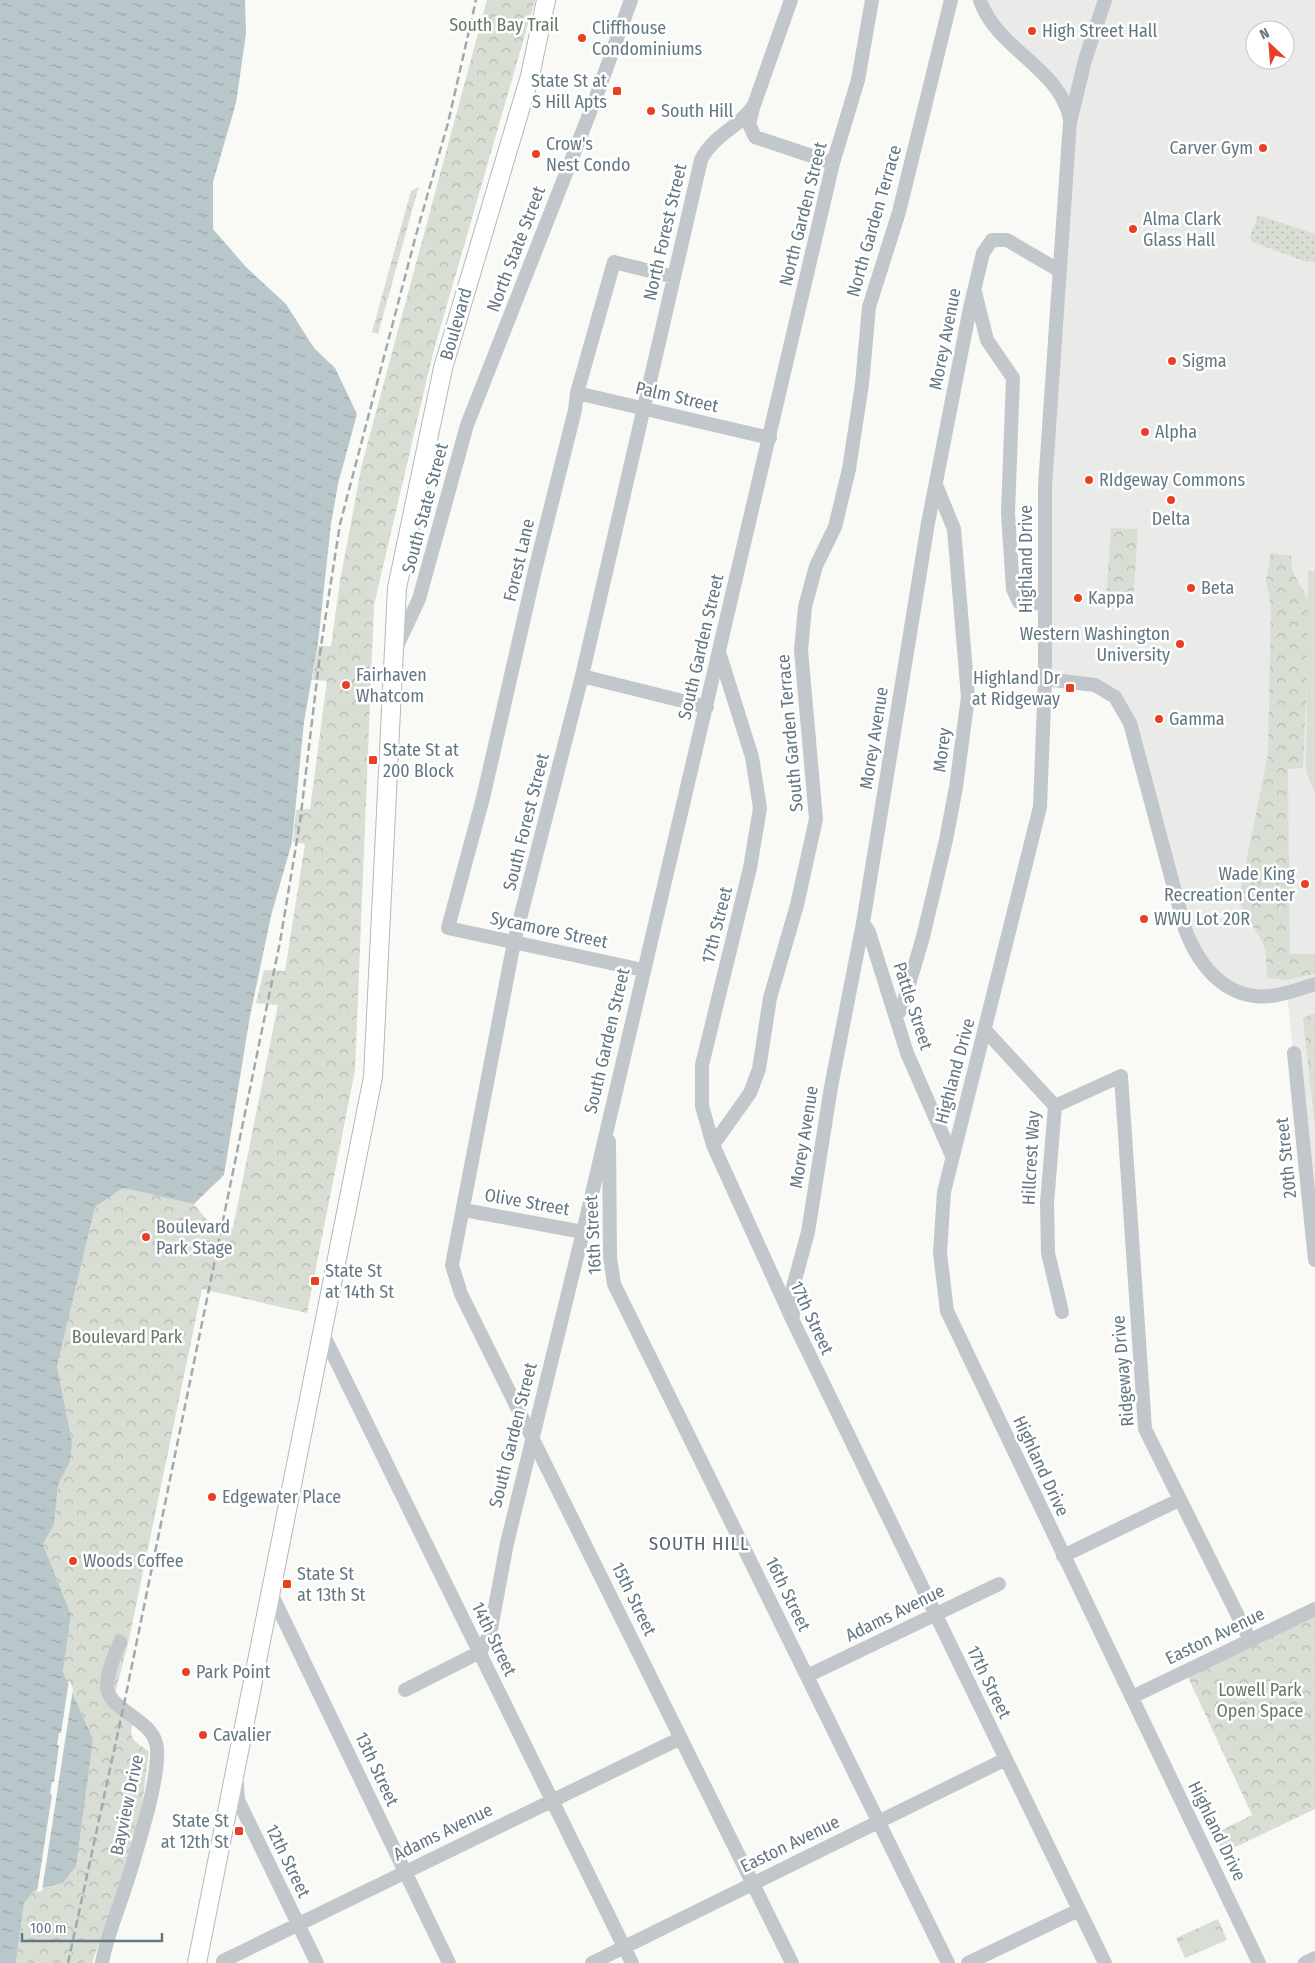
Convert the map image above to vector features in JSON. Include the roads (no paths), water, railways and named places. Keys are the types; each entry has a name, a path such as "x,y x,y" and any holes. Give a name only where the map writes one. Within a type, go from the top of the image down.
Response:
{"main road":[{"name":"Boulevard","path":"198,1962 373,1077 396,588 443,368 530,76 546,0"}],"street":[{"name":"North State Street","path":"488,371 596,96 631,0"},
{"name":"North Forest Street","path":"643,408 701,160 709,146 739,121 754,105 791,0"},
{"name":"North Garden Street","path":"770,438 833,163 858,80 872,0"},
{"name":"North Garden Terrace","path":"851,456 862,384 869,307 899,212 951,0"},
{"path":"980,0 987,19 999,34 1050,82 1063,97 1070,122"},
{"path":"1070,122 1083,69 1105,0"},
{"path":"1050,82 1061,86 1067,84 1083,69"},
{"path":"754,105 748,124 755,137"},
{"name":"Highland Drive","path":"1070,122 1045,486 1045,678 1040,806 944,1192 940,1237 943,1292 947,1311 1259,1963"},
{"path":"719,136 735,134 755,137 833,163"},
{"name":"Morey Avenue","path":"792,1321 793,1287 808,1232 835,1068 863,923 936,485 974,290 983,254 992,240 1007,240 1060,271"},
{"name":"Forest Lane","path":"448,928 483,798 535,570 575,410 576,393 614,262 674,277"},
{"path":"974,290 987,340 1013,378 1008,513 1013,589 1019,602 1045,604"},
{"name":"South State Street","path":"393,653 419,599 467,425 488,371"},
{"name":"Palm Street","path":"576,393 770,438"},
{"name":"South Forest Street","path":"456,1248 514,942 582,676 643,408"},
{"name":"South Garden Street","path":"480,1652 490,1634 507,1543 532,1435 583,1232 643,970 707,707 718,649 770,438"},
{"name":"South Garden Terrace","path":"713,1145 750,1093 759,1069 770,998 797,905 816,819 801,650 805,607 816,566 835,526 851,456"},
{"name":"Morey","path":"897,1015 902,1008 923,937 946,840 956,787 968,697 954,530 936,485"},
{"name":"17th Street","path":"718,649 752,757 760,808 750,868 702,1065 702,1106 713,1145 792,1321 1105,1963"},
{"path":"582,676 707,707"},
{"path":"1045,678 1095,685 1114,697 1130,723 1185,929 1199,960 1213,977 1232,990 1259,996 1282,994 1315,984"},
{"name":"Pattle Street","path":"863,923 870,932 897,1015 907,1054 952,1156"},
{"name":"Sycamore Street","path":"448,928 643,970"},
{"name":"Hillcrest Way","path":"985,1030 1055,1106 1047,1203 1048,1253 1062,1312"},
{"name":"20th Street","path":"1294,1053 1315,1260"},
{"name":"Ridgeway Drive","path":"1055,1106 1121,1076 1145,1429 1250,1640"},
{"name":"16th Street","path":"609,1118 610,1257 614,1284 880,1821 948,1963"},
{"name":"Olive Street","path":"464,1210 583,1232"},
{"name":"15th Street","path":"456,1248 452,1265 461,1294 792,1963"},
{"name":"14th Street","path":"322,1332 632,1963"},
{"path":"1063,1556 1179,1500"},
{"name":"Adams Avenue","path":"807,1676 999,1584"},
{"name":"13th Street","path":"270,1591 449,1963"},
{"name":"Easton Avenue","path":"1132,1697 1315,1609"},
{"name":"Bayview Drive","path":"102,1963 142,1834 153,1788 158,1749 148,1730 137,1718 117,1704 108,1692 108,1676 120,1642"},
{"path":"405,1690 480,1652"},
{"name":"Adams Avenue","path":"223,1961 552,1799 681,1738"},
{"name":"Easton Avenue","path":"592,1963 1006,1759"},
{"name":"12th Street","path":"236,1773 238,1800 317,1963"},
{"path":"968,1963 1079,1910"},
{"path":"1304,1963 1315,1958"}],"water":[{"path":"0,0 245,0 246,34 236,103 213,182 213,229 246,267 286,304 314,348 335,368 357,414 338,484 331,524 318,643 304,722 292,842 271,916 250,1016 224,1175 194,1204 123,1188 95,1207 57,1366 72,1442 70,1461 58,1485 54,1525 43,1544 71,1615 63,1672 93,1739 76,1866 63,1883 35,1890 24,1903 16,1963 0,1963"}],"railway":[{"path":"68,1963 123,1709 280,942 300,822 321,646 340,524 416,235 448,123 476,0"}],"place":[{"name":"High Street Hall","path":"1032,31"},
{"name":"Cliffhouse Condominiums","path":"582,38"},
{"name":"State St at S Hill Apts","path":"617,91"},
{"name":"South Hill","path":"651,111"},
{"name":"Carver Gym","path":"1263,148"},
{"name":"Crow's Nest Condo","path":"536,154"},
{"name":"Alma Clark Glass Hall","path":"1133,229"},
{"name":"Sigma","path":"1172,361"},
{"name":"Alpha","path":"1145,432"},
{"name":"RIdgeway Commons","path":"1089,480"},
{"name":"Delta","path":"1171,500"},
{"name":"Beta","path":"1191,588"},
{"name":"Kappa","path":"1078,598"},
{"name":"Western Washington University","path":"1180,644"},
{"name":"Fairhaven Whatcom","path":"346,685"},
{"name":"Highland Dr at Ridgeway","path":"1070,688"},
{"name":"Gamma","path":"1159,719"},
{"name":"State St at 200 Block","path":"373,760"},
{"name":"Wade King Recreation Center","path":"1305,884"},
{"name":"WWU Lot 20R","path":"1144,919"},
{"name":"Boulevard Park Stage","path":"146,1237"},
{"name":"State St at 14th St","path":"315,1281"},
{"name":"Edgewater Place","path":"212,1497"},
{"name":"Woods Coffee","path":"73,1561"},
{"name":"State St at 13th St","path":"287,1584"},
{"name":"Park Point","path":"186,1672"},
{"name":"Cavalier","path":"203,1735"},
{"name":"State St at 12th St","path":"239,1831"}],"district":[{"name":"SOUTH HILL","path":"699,1543"}],"park label":[{"name":"South Bay Trail","path":"504,25"},
{"name":"Boulevard Park","path":"127,1337"},
{"name":"Lowell Park Open Space","path":"1260,1700"}]}
